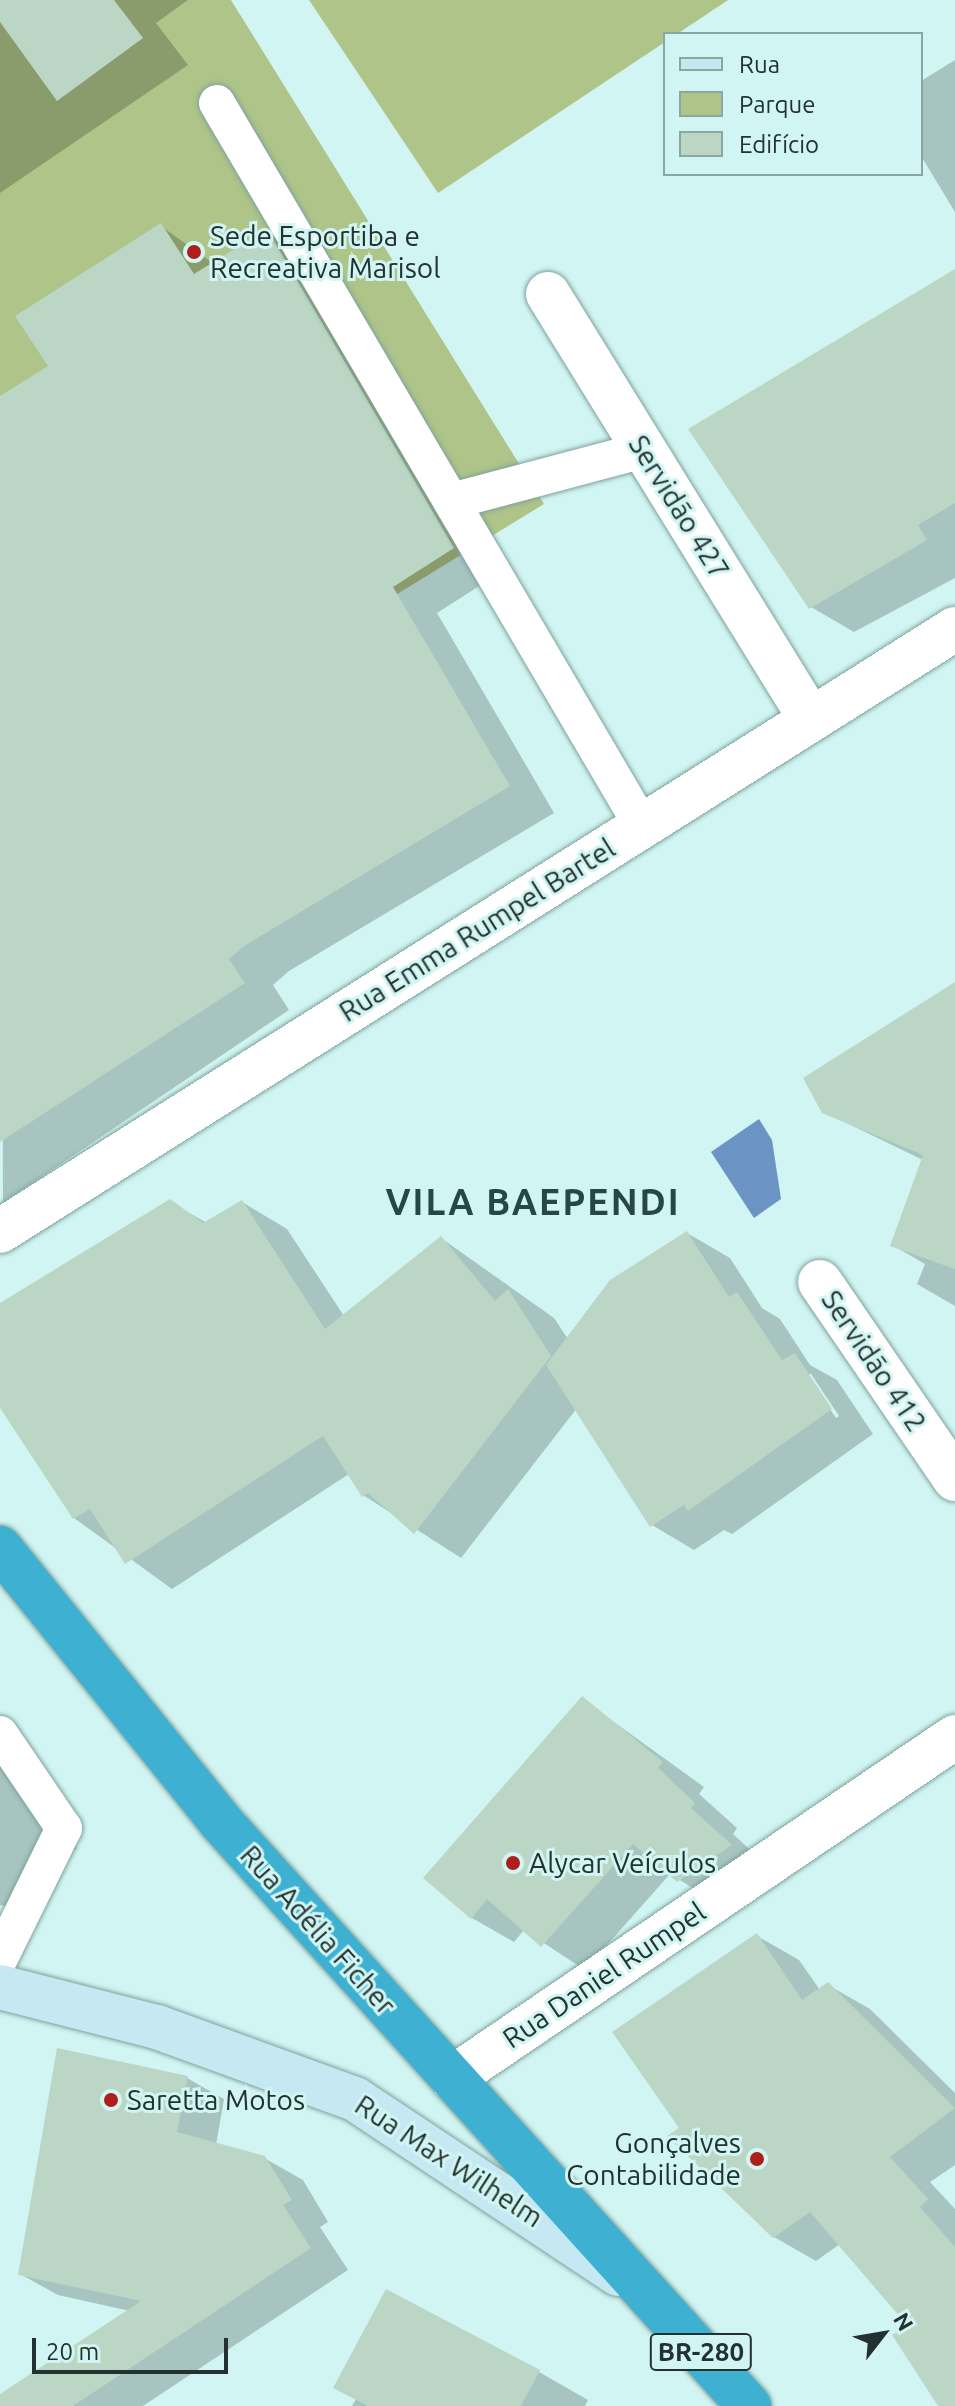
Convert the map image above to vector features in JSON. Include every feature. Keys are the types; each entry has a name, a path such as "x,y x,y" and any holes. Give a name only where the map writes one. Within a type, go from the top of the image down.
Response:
{"highway":[{"name":"Rua Adélia Ficher","path":"0,1548 220,1821 652,2298"},
{"name":"BR-280","path":"652,2298 749,2406"}],"street":[{"name":"Servidão 427","path":"548,294 810,719"},
{"name":"Rua Emma Rumpel Bartel","path":"0,1231 955,629"},
{"name":"Servidão 412","path":"820,1282 955,1479"},
{"name":"Rua Daniel Rumpel","path":"452,2078 955,1737"},
{"name":"Rua Max Wilhelm","path":"0,1987 157,2027 355,2099 652,2298"}],"lane":[{"path":"217,103 642,826"},
{"path":"452,501 644,450"},
{"path":"0,1734 64,1828 0,1958"}],"green space":[{"name":"Sede Esportiba e Recreativa Marisol","path":"0,0 231,0 544,504 0,838"},
{"path":"309,0 728,0 680,32 663,32 663,43 438,193"}],"water":[{"path":"759,1119 772,1140 781,1199 754,1218 711,1152"}],"building":[{"path":"0,0 114,0 143,38 57,101 0,22"},
{"path":"161,223 194,274 267,229 454,548 393,587 510,786 244,946 229,959 245,983 0,1142 0,396 48,366 15,316"},
{"path":"955,269 955,503 918,525 927,540 809,609 688,429"},
{"path":"955,982 955,1269 890,1246 923,1155 822,1113 803,1078"},
{"path":"170,1199 203,1223 242,1200 325,1329 441,1236 495,1301 508,1289 551,1356 414,1534 368,1493 362,1497 323,1436 125,1564 90,1509 73,1519 0,1408 0,1303"},
{"path":"687,1231 729,1297 737,1292 782,1360 795,1353 832,1409 688,1511 684,1505 650,1527 546,1365 610,1280"},
{"path":"582,1696 663,1762 658,1768 695,1803 691,1808 732,1845 677,1882 633,1844 541,1947 487,1899 471,1919 423,1878"},
{"path":"757,1933 802,2000 828,1982 955,2108 890,2157 928,2199 920,2207 955,2247 955,2406 938,2406 892,2335 907,2325 810,2212 773,2238 667,2136 679,2128 612,2032"},
{"path":"57,2048 188,2076 177,2132 265,2156 292,2200 283,2205 311,2248 73,2406 0,2406 0,2394 141,2301 18,2275"},
{"path":"386,2289 540,2370 521,2406 368,2406 333,2388"}],"place":[{"name":"Sede Esportiba e Recreativa Marisol","path":"194,252"},
{"name":"Alycar Veículos","path":"513,1863"},
{"name":"Saretta Motos","path":"111,2100"},
{"name":"Gonçalves Contabilidade","path":"757,2159"}],"district":[{"name":"VILA BAEPENDI","path":"533,1202"}]}
